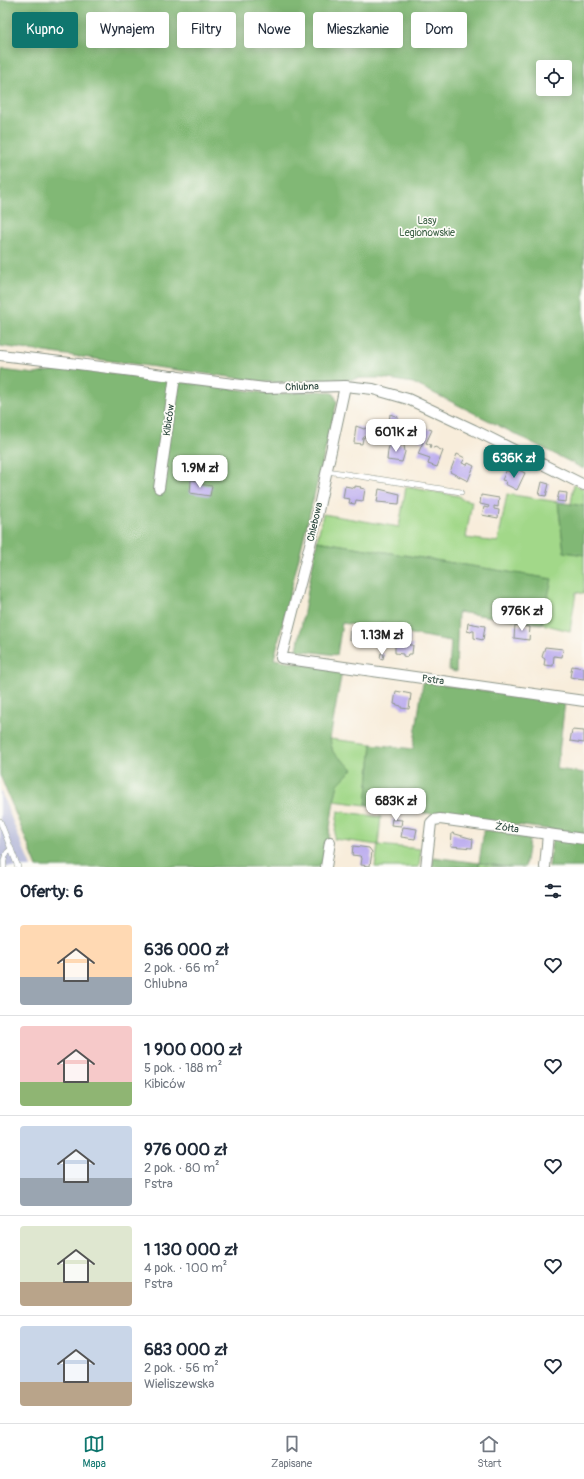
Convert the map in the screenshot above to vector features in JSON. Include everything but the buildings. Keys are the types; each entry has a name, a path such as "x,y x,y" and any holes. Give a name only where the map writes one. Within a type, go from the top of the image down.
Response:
{"street":[{"name":"Chlubna","path":"0,355 265,388 345,386 373,390 408,399 584,485"},
{"name":"Kibiców","path":"159,488 175,376"},
{"name":"Chlebowa","path":"281,658 327,471 345,386"},
{"name":"Pstra","path":"281,658 584,701"},
{"name":"Żółta","path":"426,867 431,823 434,820 440,819 584,839"},
{"path":"545,867 548,834"},
{"path":"326,867 330,842"}],"lane":[{"path":"327,471 461,492"},
{"path":"0,821 18,867"},
{"path":"4,867 4,856 11,849"}],"shaded area":[{"path":"0,790 31,867 0,867"}],"green space":[{"name":"Lasy Legionowskie","path":"0,0 584,0 584,469 413,383 382,378 362,378 274,383 0,346"},
{"path":"68,367 273,394 319,391 334,394 337,402 274,659 342,671 330,739 333,752 353,769 338,784 324,867 37,867 0,775 0,388 2,370 35,374"},
{"path":"574,484 584,489 584,506 571,504"},
{"path":"406,487 459,496 461,499 472,501 466,538 498,542 507,494 558,502 564,551 584,555 584,594 576,592 570,631 542,624 551,579 317,541 323,514 399,527"},
{"path":"558,502 584,506 584,555 564,552"},
{"path":"317,541 552,579 542,624 458,612 456,672 449,670 451,641 389,630 383,622 374,628 342,623 337,655 297,650"},
{"path":"423,682 565,702 557,769 584,773 584,834 366,805 372,744 413,749"},
{"path":"330,739 372,744 366,805 334,801 338,783"},
{"path":"338,811 381,817 378,845 334,839"},
{"path":"484,830 530,835 525,867 509,867 479,863"},
{"path":"552,838 584,843 584,867 549,867"},
{"path":"378,845 421,849 419,867 375,867"},
{"path":"433,857 479,863 479,867 432,867"},
{"path":"479,863 509,867 479,867"}]}
